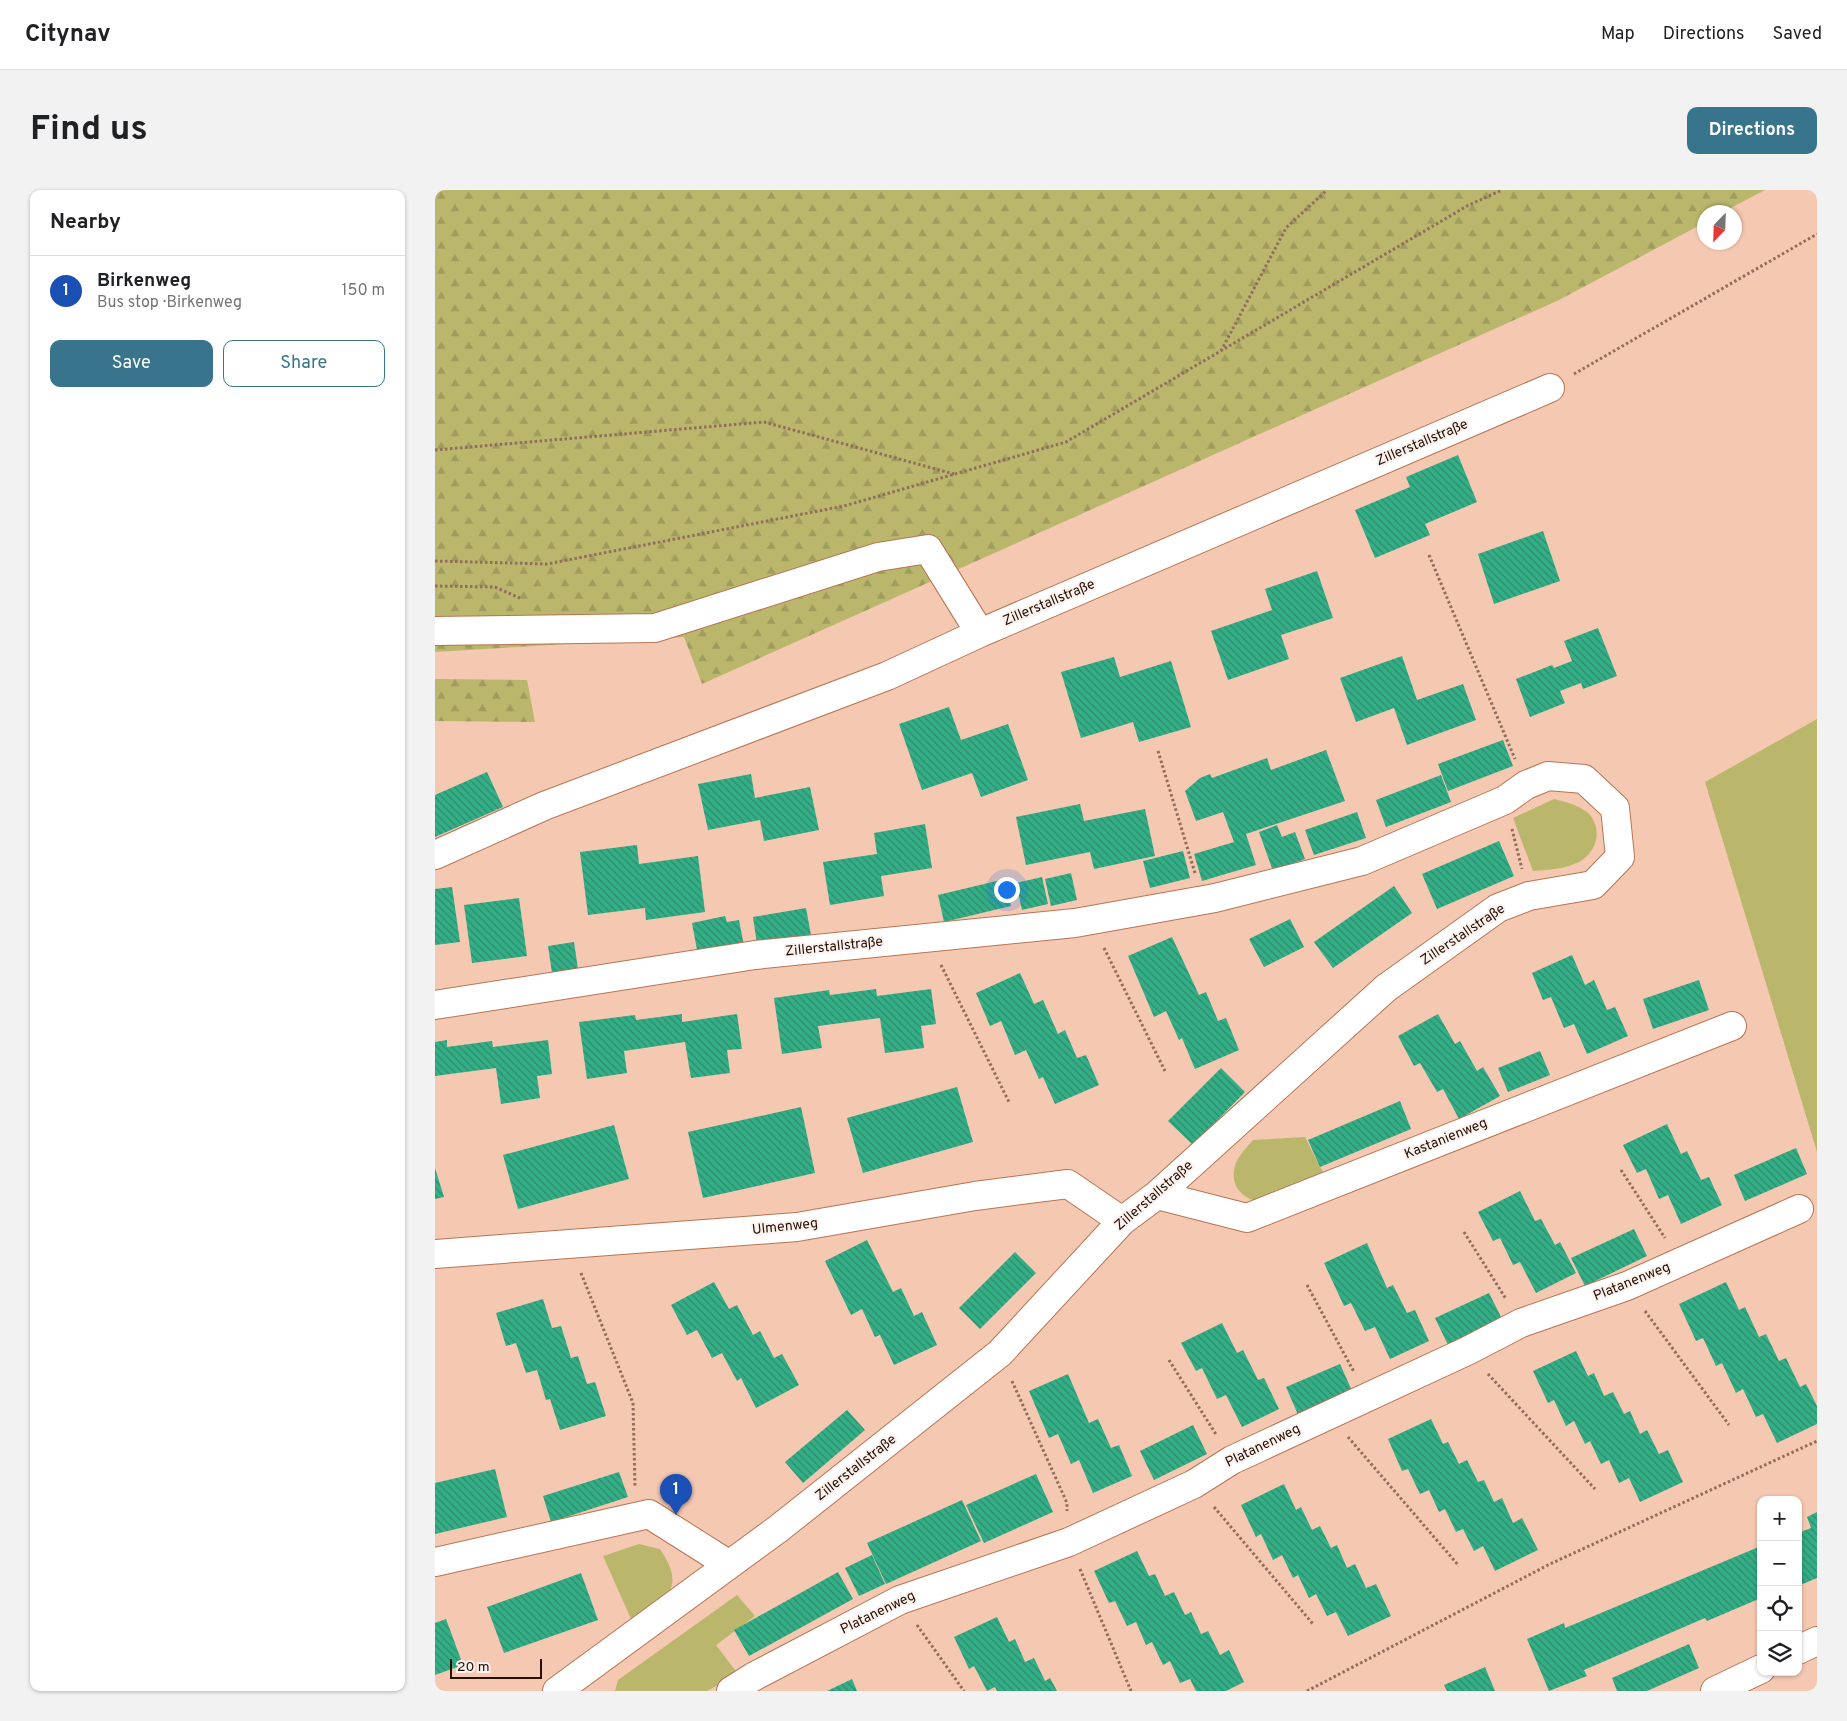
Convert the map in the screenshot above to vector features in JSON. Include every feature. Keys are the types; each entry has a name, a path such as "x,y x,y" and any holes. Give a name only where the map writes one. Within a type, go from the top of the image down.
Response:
{"street":[{"name":"Zillerstallstraße","path":"435,855 544,806 887,676 980,633 1550,388"},
{"path":"435,631 655,628 878,557 928,549 980,633"},
{"name":"Zillerstallstraße","path":"435,1005 755,955 1090,920 1203,900 1363,861 1548,776 1584,779 1615,808 1621,857 1593,885 1529,896 1498,908 1386,988 1157,1195 1122,1221 1000,1354 778,1529 557,1691"},
{"name":"Kastanienweg","path":"1157,1195 1247,1218 1732,1026"},
{"name":"Ulmenweg","path":"435,1254 797,1227 975,1196 1069,1184 1122,1221"},
{"name":"Platanenweg","path":"731,1691 753,1677 900,1600 1069,1542 1194,1484 1232,1460 1467,1351 1521,1323 1627,1286 1799,1209"},
{"path":"435,1562 649,1514 728,1564"},
{"path":"1802,1648 1817,1641"},
{"path":"1715,1691 1757,1670"}],"path":[{"path":"1220,352 1286,228 1327,190"},
{"path":"435,561 547,564 844,506 1066,442 1467,206 1502,190"},
{"path":"1550,388 1817,234"},
{"path":"435,450 764,422 955,474"},
{"path":"1429,555 1515,792 1529,896"},
{"path":"1158,751 1203,900"},
{"path":"1090,920 1165,1071"},
{"path":"928,937 1009,1102"},
{"path":"1621,1170 1680,1262"},
{"path":"1464,1232 1521,1323"},
{"path":"570,1245 633,1403 636,1517"},
{"path":"1307,1285 1367,1397"},
{"path":"1627,1286 1729,1425"},
{"path":"1467,1351 1595,1489"},
{"path":"1169,1360 1232,1460"},
{"path":"1328,1414 1459,1566"},
{"path":"1307,1691 1549,1564 1817,1441"},
{"path":"1194,1484 1313,1624"},
{"path":"900,1600 964,1691"}],"green space":[{"path":"435,190 1765,190 1736,205 1697,205 1697,227 1559,300 702,684 684,637 435,652"},
{"path":"435,679 527,680 535,722 435,721"},
{"path":"1817,719 1817,1152 1705,782"},
{"path":"1554,799 1578,807 1590,815 1596,828 1596,841 1590,853 1579,862 1563,868 1533,871 1513,818"},
{"path":"1305,1137 1327,1177 1290,1196 1271,1203 1255,1201 1242,1194 1235,1182 1235,1166 1240,1156 1253,1140"},
{"path":"639,1544 660,1549 672,1574 672,1584 669,1592 655,1606 631,1619 603,1556"},
{"path":"737,1595 755,1616 716,1645 738,1674 707,1691 615,1691 618,1680"}],"building":[{"path":"1458,455 1477,502 1425,524 1430,535 1375,558 1355,510 1410,487 1406,477"},
{"path":"1543,531 1560,581 1494,604 1478,554"},
{"path":"1317,571 1333,618 1281,635 1289,659 1228,680 1211,631 1272,610 1265,589"},
{"path":"1598,628 1617,676 1583,689 1581,683 1560,691 1565,703 1530,717 1516,679 1552,665 1554,668 1572,661 1564,641"},
{"path":"1402,656 1417,700 1463,684 1476,720 1407,745 1394,708 1356,722 1340,678"},
{"path":"1114,657 1120,677 1171,661 1191,727 1139,742 1133,722 1081,738 1061,672"},
{"path":"949,707 961,740 1008,724 1028,780 981,797 972,773 922,790 899,724"},
{"path":"1503,740 1513,766 1448,791 1438,764"},
{"path":"1326,750 1345,801 1246,834 1256,865 1202,881 1194,854 1234,842 1223,812 1196,821 1185,791 1200,778 1210,774 1212,778 1267,758 1271,770"},
{"path":"487,772 503,807 435,837 435,795"},
{"path":"751,774 755,798 810,787 819,830 764,841 760,820 708,830 698,784"},
{"path":"1441,775 1451,802 1386,827 1376,800"},
{"path":"1080,804 1084,821 1145,809 1155,856 1094,869 1090,852 1026,865 1016,817"},
{"path":"1357,812 1366,838 1314,855 1305,830"},
{"path":"925,824 932,868 881,876 884,896 830,905 823,862 877,854 874,833"},
{"path":"1277,825 1282,837 1295,832 1305,859 1273,871 1259,832"},
{"path":"1499,841 1514,876 1437,909 1422,874"},
{"path":"637,845 639,864 698,856 705,912 646,920 645,908 588,915 580,852"},
{"path":"1183,851 1190,878 1150,888 1143,861"},
{"path":"1071,873 1077,900 1051,906 1045,879"},
{"path":"1042,877 1048,904 1022,910 1016,883"},
{"path":"1005,879 1011,906 944,922 938,895"},
{"path":"1394,886 1412,913 1333,968 1314,942"},
{"path":"452,887 460,942 435,945 435,889"},
{"path":"519,898 527,956 472,963 464,905"},
{"path":"806,908 811,935 757,944 753,917"},
{"path":"725,916 727,922 739,920 744,946 698,955 692,923"},
{"path":"1290,919 1304,947 1264,967 1249,939"},
{"path":"1172,937 1199,995 1206,992 1218,1021 1226,1018 1239,1050 1195,1069 1182,1038 1179,1040 1166,1011 1154,1017 1128,956"},
{"path":"574,942 578,969 552,973 548,946"},
{"path":"1572,955 1585,985 1594,980 1607,1010 1615,1007 1628,1036 1587,1054 1574,1024 1564,1028 1551,997 1543,1000 1532,973"},
{"path":"1020,973 1034,1004 1043,1000 1058,1034 1065,1030 1077,1058 1086,1055 1099,1085 1055,1104 1043,1077 1039,1079 1026,1050 1015,1055 1001,1021 990,1026 976,993"},
{"path":"1699,980 1709,1010 1653,1029 1643,999"},
{"path":"876,989 877,996 931,989 936,1024 921,1026 924,1048 885,1053 880,1018 818,1026 822,1048 782,1054 774,998 829,990 830,995"},
{"path":"682,1014 682,1022 737,1014 742,1049 727,1050 730,1073 691,1078 685,1042 624,1051 627,1073 587,1079 579,1022 635,1015 636,1020"},
{"path":"1438,1014 1455,1044 1460,1041 1477,1071 1483,1067 1500,1096 1459,1119 1443,1089 1437,1092 1420,1063 1414,1066 1398,1036"},
{"path":"447,1040 447,1047 492,1041 493,1047 548,1040 552,1074 537,1076 540,1098 501,1104 496,1068 435,1076 435,1042"},
{"path":"1540,1051 1550,1075 1508,1092 1498,1068"},
{"path":"1221,1068 1245,1092 1193,1145 1168,1121"},
{"path":"957,1087 973,1142 863,1173 847,1118"},
{"path":"1400,1101 1411,1129 1320,1167 1308,1140"},
{"path":"801,1107 815,1173 703,1198 688,1132"},
{"path":"1667,1124 1681,1154 1687,1151 1701,1180 1709,1177 1722,1205 1681,1224 1668,1195 1659,1199 1646,1169 1637,1173 1623,1145"},
{"path":"614,1125 629,1179 518,1209 503,1155"},
{"path":"1796,1148 1807,1174 1745,1201 1734,1175"},
{"path":"435,1168 444,1197 435,1199"},
{"path":"1520,1191 1535,1221 1541,1219 1555,1245 1560,1242 1576,1273 1536,1293 1520,1262 1513,1265 1500,1238 1493,1241 1478,1212"},
{"path":"1634,1229 1647,1256 1585,1286 1571,1258"},
{"path":"867,1240 893,1292 901,1288 914,1316 922,1312 937,1345 894,1365 880,1335 875,1337 862,1309 851,1315 825,1261"},
{"path":"1367,1243 1387,1288 1393,1285 1407,1313 1415,1310 1429,1341 1390,1359 1375,1327 1365,1331 1351,1303 1344,1306 1324,1263"},
{"path":"1015,1252 1036,1273 980,1329 959,1308"},
{"path":"714,1282 729,1309 737,1305 753,1335 760,1331 774,1358 782,1354 799,1385 756,1408 741,1378 737,1381 722,1353 712,1358 697,1330 687,1335 671,1305"},
{"path":"1726,1282 1739,1310 1745,1307 1759,1337 1766,1334 1779,1361 1786,1358 1800,1387 1806,1384 1817,1406 1817,1424 1777,1443 1763,1414 1756,1417 1743,1389 1736,1393 1722,1363 1716,1366 1703,1338 1696,1341 1679,1304"},
{"path":"1489,1293 1503,1321 1449,1347 1435,1318"},
{"path":"543,1299 552,1328 561,1326 571,1358 578,1356 587,1384 595,1382 606,1416 560,1430 550,1399 546,1400 537,1370 526,1373 516,1343 506,1346 496,1313"},
{"path":"1222,1323 1237,1353 1243,1350 1258,1380 1264,1378 1279,1409 1242,1427 1226,1395 1217,1399 1202,1368 1196,1371 1181,1343"},
{"path":"1576,1351 1588,1376 1594,1373 1604,1396 1613,1392 1624,1414 1630,1411 1640,1434 1647,1430 1659,1454 1668,1450 1683,1482 1640,1502 1629,1478 1619,1483 1609,1460 1601,1464 1590,1441 1585,1444 1574,1421 1566,1426 1554,1400 1548,1403 1533,1371"},
{"path":"1340,1364 1353,1393 1299,1417 1286,1387"},
{"path":"1068,1374 1089,1423 1098,1419 1111,1448 1119,1445 1132,1476 1093,1493 1079,1460 1071,1464 1058,1434 1049,1438 1029,1391"},
{"path":"847,1410 865,1430 803,1483 785,1462"},
{"path":"1431,1419 1443,1444 1448,1442 1459,1464 1467,1460 1478,1482 1484,1480 1494,1502 1502,1498 1513,1523 1522,1518 1538,1550 1495,1571 1483,1546 1474,1551 1463,1529 1456,1532 1445,1509 1439,1512 1429,1490 1420,1494 1408,1469 1402,1471 1388,1439"},
{"path":"1193,1425 1207,1454 1154,1480 1140,1451"},
{"path":"495,1469 507,1517 435,1534 435,1483"},
{"path":"619,1472 628,1497 551,1522 543,1496"},
{"path":"1036,1474 1053,1512 984,1543 966,1505"},
{"path":"1284,1484 1296,1510 1301,1507 1312,1530 1320,1526 1331,1548 1337,1545 1347,1568 1355,1564 1366,1588 1376,1584 1391,1616 1348,1636 1336,1612 1327,1616 1316,1594 1309,1598 1298,1575 1293,1578 1282,1555 1273,1560 1261,1534 1256,1537 1241,1505"},
{"path":"962,1500 981,1541 886,1584 867,1543"},
{"path":"1817,1512 1817,1578 1802,1584 1802,1531 1811,1528 1807,1517"},
{"path":"1757,1548 1757,1600 1707,1621 1705,1618 1584,1670 1587,1676 1549,1691 1527,1639 1564,1623 1565,1628"},
{"path":"1137,1551 1149,1576 1155,1574 1165,1596 1174,1592 1185,1615 1191,1612 1201,1634 1208,1631 1220,1655 1229,1650 1244,1682 1226,1691 1196,1691 1190,1679 1180,1683 1170,1661 1163,1665 1152,1642 1146,1645 1136,1622 1127,1626 1115,1601 1109,1603 1094,1571"},
{"path":"872,1555 885,1584 859,1596 845,1568"},
{"path":"838,1572 853,1599 749,1656 734,1630"},
{"path":"581,1573 598,1620 504,1653 487,1607"},
{"path":"997,1617 1009,1642 1015,1639 1025,1662 1034,1658 1045,1681 1050,1678 1057,1691 997,1691 995,1687 987,1691 974,1666 969,1669 954,1637"},
{"path":"446,1619 463,1665 435,1675 435,1623"},
{"path":"1689,1644 1699,1668 1647,1691 1617,1691 1612,1678"},
{"path":"1485,1667 1495,1691 1447,1691 1444,1685"},
{"path":"852,1679 857,1691 827,1691"}],"place":[{"name":"Birkenweg","path":"676,1515"}]}
